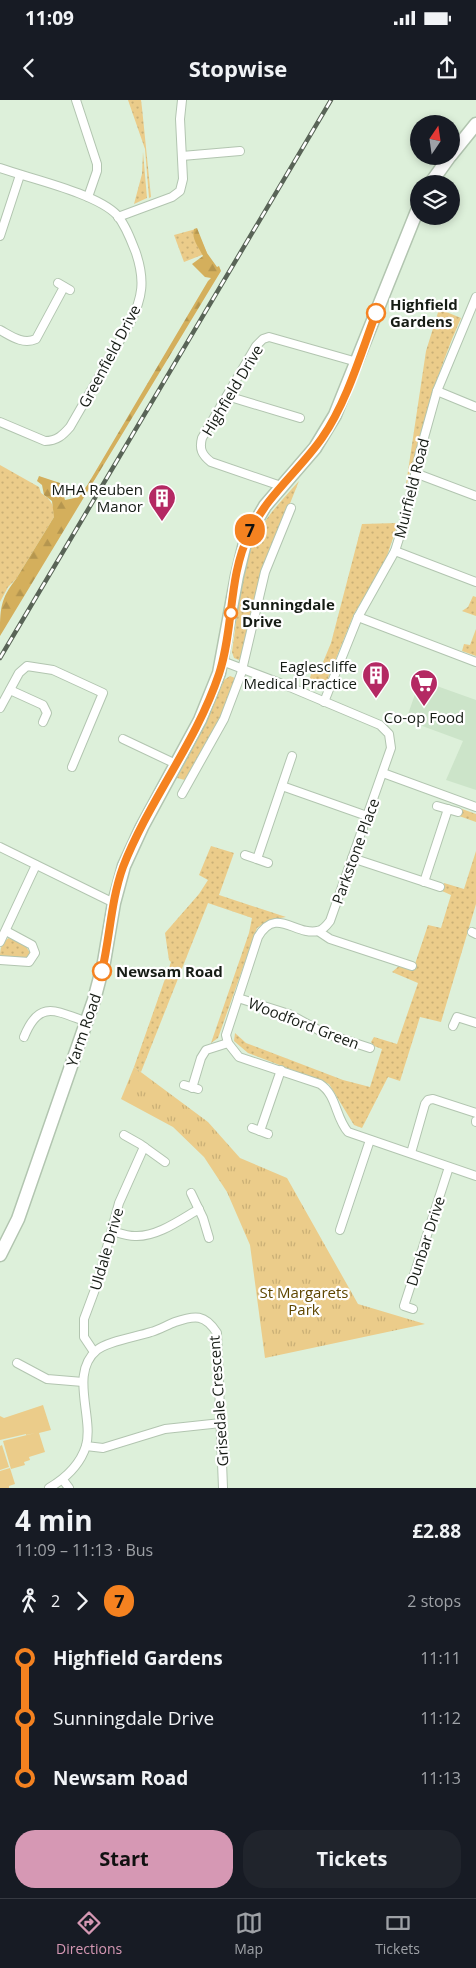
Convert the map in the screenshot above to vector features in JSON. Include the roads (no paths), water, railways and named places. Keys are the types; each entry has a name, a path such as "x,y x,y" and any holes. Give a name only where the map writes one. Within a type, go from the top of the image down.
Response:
{"main road":[{"path":"460,144 476,124"},
{"name":"Yarm Road","path":"0,1256 18,1219 101,978 114,903 122,872 131,849 207,706 222,661 244,545 256,519 281,486 315,448 330,425 411,225"}],"street":[{"path":"76,100 97,164 97,171 88,197"},
{"path":"118,217 178,194 183,186 180,119 182,100"},
{"path":"182,156 240,151"},
{"name":"Greenfield Drive","path":"0,168 88,197 104,205 118,217 132,242 142,279 138,307 130,323 70,427 62,437 46,441 0,422"},
{"path":"0,236 20,175"},
{"path":"0,330 23,341 30,342 36,339 64,287"},
{"name":"Muirfield Road","path":"324,702 358,617 395,552 437,392 475,299"},
{"name":"Highfield Drive","path":"281,486 218,465 204,456 201,449 202,438 256,346 263,339 270,337 357,362"},
{"path":"437,392 476,407"},
{"path":"226,396 300,418"},
{"path":"416,473 476,496"},
{"path":"182,794 183,784 224,718 243,668 264,575 291,508"},
{"path":"395,552 476,582"},
{"path":"358,617 476,662"},
{"name":"Parkstone Place","path":"222,661 380,724 391,737 392,746 383,774 330,921 321,929"},
{"path":"0,708 21,669 29,666 53,670 103,693 72,767"},
{"path":"10,690 43,706 47,713 43,722"},
{"path":"123,739 176,764"},
{"path":"257,860 292,756"},
{"path":"383,774 476,807"},
{"path":"282,786 367,816"},
{"path":"437,806 458,812"},
{"path":"424,882 448,809"},
{"path":"0,846 114,903"},
{"path":"245,855 268,863"},
{"path":"352,858 440,887"},
{"path":"0,942 36,865"},
{"path":"412,966 330,939 321,929 308,931 284,923 271,924 262,929 258,937 226,1036 228,1043 239,1057 281,1070 327,1088 342,1124 348,1132 476,1176"},
{"path":"0,960 29,962 35,954 31,944 6,931"},
{"name":"Woodford Green","path":"238,998 289,1014 324,1033 370,1048"},
{"path":"24,1037 31,1022 44,1012 61,1012 87,1022"},
{"path":"453,1026 456,1017 476,1023"},
{"path":"191,1087 201,1058 206,1050 228,1043"},
{"path":"268,1134 256,1130 281,1070"},
{"path":"411,1154 426,1104 425,1099 433,1099 476,1113"},
{"path":"124,1135 165,1162"},
{"path":"340,1230 340,1216 370,1140"},
{"name":"Uldale Drive","path":"94,1352 84,1337 83,1323 97,1284 123,1191 144,1147"},
{"name":"Dunbar Drive","path":"413,1309 404,1306 449,1167"},
{"path":"190,1193 199,1209 209,1238"},
{"path":"112,1231 134,1236 150,1234 169,1226 199,1209"},
{"name":"Grisedale Crescent","path":"94,1352 102,1347 154,1331 190,1317 201,1318 210,1323 217,1334 223,1488"},
{"path":"49,1488 63,1480 75,1467 86,1446 87,1429 83,1382 87,1364 94,1352"},
{"path":"17,1363 46,1379 83,1382"},
{"path":"86,1446 104,1448 165,1429 221,1423"},
{"path":"63,1480 70,1488"}],"railway":[{"path":"0,658 331,100"}],"place":[{"name":"Highfield Gardens","path":"376,313"},
{"name":"MHA Reuben Manor","path":"162,522"},
{"name":"Sunningdale Drive","path":"231,613"},
{"name":"Eaglescliffe Medical Practice","path":"376,699"},
{"name":"Co-op Food","path":"424,707"},
{"name":"Newsam Road","path":"102,971"}],"park label":[{"name":"St Margarets Park","path":"304,1300"}]}
